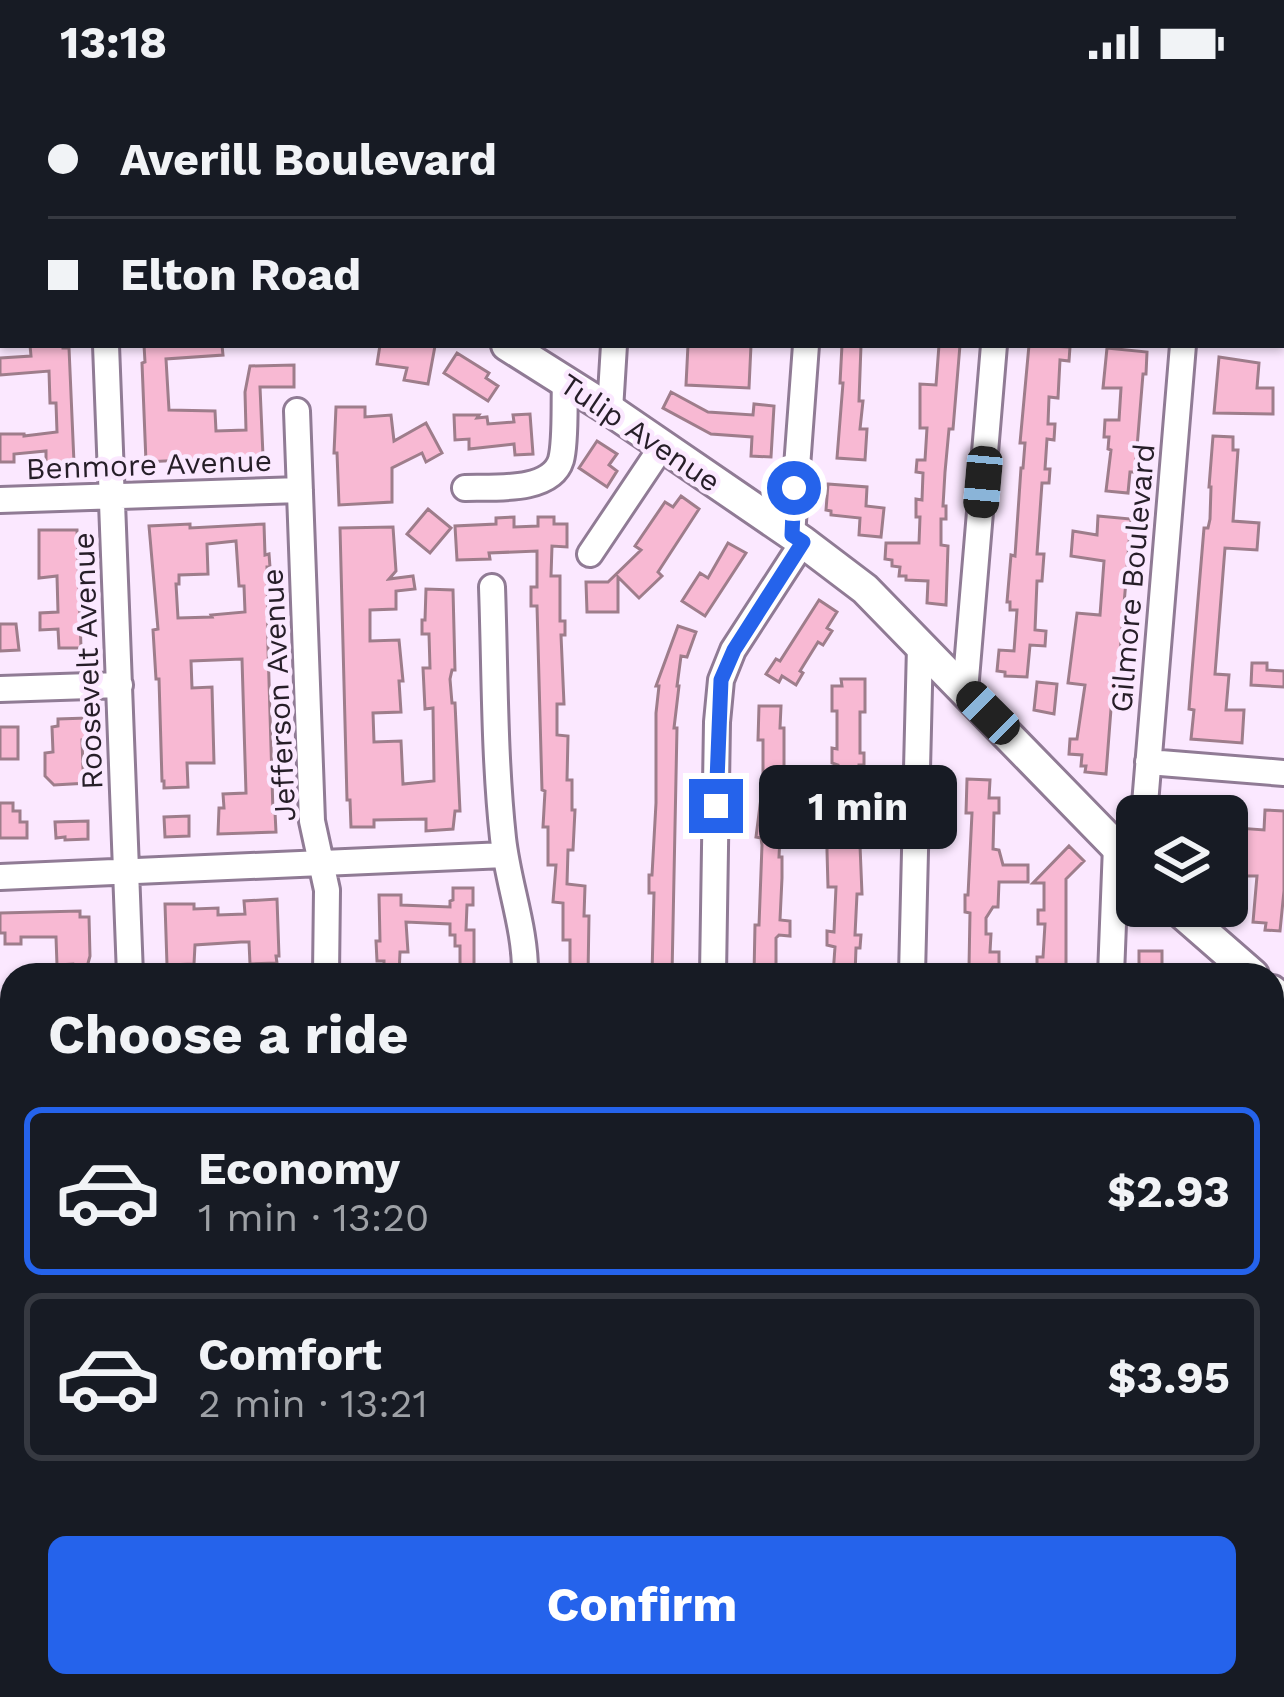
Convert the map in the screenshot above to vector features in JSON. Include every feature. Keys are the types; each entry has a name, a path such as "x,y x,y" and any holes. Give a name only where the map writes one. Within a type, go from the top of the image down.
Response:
{"main road":[{"name":"Tulip Avenue","path":"512,348 610,410 865,589 1116,847"},
{"path":"1198,927 1238,963"}],"street":[{"name":"Roosevelt Avenue","path":"106,348 130,963"},
{"path":"610,410 614,348"},
{"path":"713,963 721,680 797,539 806,348"},
{"path":"965,691 994,348"},
{"name":"Gilmore Boulevard","path":"1146,795 1183,348"},
{"path":"465,488 527,485 556,470 562,458 566,383"},
{"name":"Jefferson Avenue","path":"297,411 312,821 328,890 326,963"},
{"path":"590,554 662,448"},
{"name":"Benmore Avenue","path":"0,500 300,490"},
{"path":"492,587 500,806 525,963"},
{"path":"912,963 920,646"},
{"path":"0,689 120,686"},
{"path":"1148,762 1284,773"},
{"path":"0,877 505,855"},
{"path":"1113,963 1117,927"}],"building":[{"path":"30,348 69,348 74,463 46,464 46,451 14,454 14,462 0,462 0,434 57,432 49,371 0,375 0,358 31,356"},
{"path":"144,348 222,348 223,355 166,359 169,410 215,411 216,431 246,430 250,366 294,365 294,387 260,387 263,456 146,462"},
{"path":"380,348 435,348 428,384 404,380 407,368 377,364"},
{"path":"688,348 751,348 749,388 686,385"},
{"path":"842,348 861,348 860,429 867,429 865,460 837,458"},
{"path":"939,348 960,348 945,472 946,519 941,519 941,545 948,546 946,605 927,603 928,581 906,580 899,576 900,567 885,559 886,543 919,543 916,499 922,500 923,473 916,472 917,460 925,460 927,428 920,428 920,384 936,385"},
{"path":"1029,348 1070,348 1069,361 1060,360 1058,398 1049,397 1048,424 1055,424 1054,440 1047,439 1049,483 1042,483 1037,554 1044,554 1042,581 1037,581 1035,630 1046,631 1045,646 1030,645 1027,677 997,671 999,650 1014,651 1017,610 1010,610 1007,602 1023,468 1025,443 1020,443"},
{"path":"1107,348 1147,352 1135,472 1130,472 1128,493 1106,491 1111,450 1109,437 1104,437 1105,420 1119,420 1121,388 1103,388"},
{"path":"457,353 489,373 486,378 498,386 488,401 444,373"},
{"path":"1219,357 1259,363 1257,388 1273,388 1273,414 1214,413"},
{"path":"671,392 708,412 753,415 754,404 774,406 771,457 751,456 752,437 711,434 663,408"},
{"path":"336,407 365,407 365,417 391,415 394,441 426,423 442,453 426,462 422,453 392,468 392,502 339,505"},
{"path":"530,414 533,454 515,455 514,444 469,449 469,439 455,440 454,415 487,417 488,424 514,422 513,415"},
{"path":"1213,436 1233,437 1233,450 1238,450 1233,521 1259,523 1257,550 1225,548 1215,674 1229,675 1226,710 1244,710 1242,743 1191,739 1194,710 1189,709 1204,528 1210,519"},
{"path":"597,441 617,454 609,465 617,471 607,487 579,468"},
{"path":"828,484 867,487 866,506 884,508 881,537 859,535 860,518 831,515 826,510"},
{"path":"681,496 699,509 658,572 662,576 639,598 618,577 618,612 587,612 586,582 608,582 641,550 635,546 665,502 673,507"},
{"path":"428,509 451,528 430,553 407,534"},
{"path":"1098,516 1131,519 1106,774 1085,772 1082,755 1069,754 1070,739 1077,739 1085,685 1068,683 1077,613 1100,615 1104,561 1071,556 1073,531 1097,535"},
{"path":"514,517 514,527 538,526 538,517 554,517 554,524 567,524 567,547 552,546 551,576 560,576 560,621 565,621 565,635 561,635 564,704 557,704 557,735 568,736 567,780 572,780 575,810 567,884 585,886 588,963 570,963 570,940 563,940 563,903 553,902 556,865 548,865 548,827 543,827 537,606 531,606 531,587 537,587 537,551 457,560 455,526 496,524 496,518"},
{"path":"264,524 270,567 268,648 276,832 218,834 223,794 246,793 242,659 191,661 192,688 212,687 214,763 187,763 188,787 164,788 149,526","holes":["236,541 239,586 244,586 245,612 178,618 179,575 208,574 207,544"]},
{"path":"393,527 396,571 389,579 413,576 415,589 396,591 396,609 370,610 370,641 399,640 403,681 399,681 401,712 373,713 374,742 401,741 403,784 434,781 433,708 425,709 423,668 430,668 429,634 422,634 422,620 426,589 453,590 455,670 450,679 460,811 455,811 453,829 426,831 426,819 374,820 374,827 351,827 340,528"},
{"path":"39,530 77,530 81,648 59,648 58,629 40,630 40,613 58,612 57,576 39,578"},
{"path":"728,543 746,553 705,616 682,601 700,573 708,578"},
{"path":"819,600 837,612 827,628 832,631 823,645 818,642 796,685 782,676 779,682 766,674 776,659 780,661"},
{"path":"0,624 16,624 19,650 0,651"},
{"path":"678,626 696,632 687,657 681,656 677,686 672,963 652,963 654,893 649,893 649,875 656,803 656,686"},
{"path":"1252,663 1267,663 1267,670 1284,671 1284,687 1251,685"},
{"path":"841,679 865,679 865,712 860,712 864,765 859,765 858,797 862,894 857,894 855,935 861,935 855,963 834,963 835,947 827,945 827,931 834,932 836,887 828,887 827,851 827,836 836,836 838,765 832,763 832,748 837,749 837,711 832,711 832,686 842,686"},
{"path":"1037,682 1057,684 1054,714 1034,710"},
{"path":"759,706 781,706 784,779 792,779 792,794 782,793 780,920 790,921 790,936 776,938 776,963 754,963 762,845 756,837 763,782 763,740 758,740"},
{"path":"87,718 88,740 82,740 88,783 54,785 45,776 45,753 53,752 52,727 58,726 58,719"},
{"path":"0,727 18,727 18,759 0,759"},
{"path":"967,779 990,780 989,798 999,798 993,849 999,850 1003,865 1028,865 1028,882 999,882 998,907 986,918 990,952 999,952 999,963 969,963 970,913 965,912 965,895 972,813 966,813"},
{"path":"0,803 13,803 13,811 20,811 20,822 27,822 27,838 0,838"},
{"path":"1265,810 1284,811 1280,931 1265,930 1266,923 1253,922 1257,876 1248,876 1248,829 1264,830"},
{"path":"189,816 189,836 165,837 164,817"},
{"path":"88,821 88,839 56,838 55,822"},
{"path":"1069,846 1084,861 1066,879 1066,963 1037,963 1037,957 1043,957 1045,924 1038,924 1038,910 1044,910 1044,883 1033,883"},
{"path":"453,888 473,888 466,930 474,930 474,963 460,963 460,946 455,946 455,935 450,935 450,924 406,922 408,952 400,952 400,963 377,961 379,895 401,895 401,905 450,907"},
{"path":"277,899 277,963 250,963 249,942 241,942 195,945 194,963 167,963 165,904 218,908 218,915 245,914 244,901"},
{"path":"80,911 80,917 89,917 88,963 57,963 56,937 21,937 21,944 5,944 0,913"},
{"path":"1139,951 1162,951 1162,963 1139,963"}],"route":[{"path":"716,806 721,680 734,650 803,542 792,535 794,488"}]}
